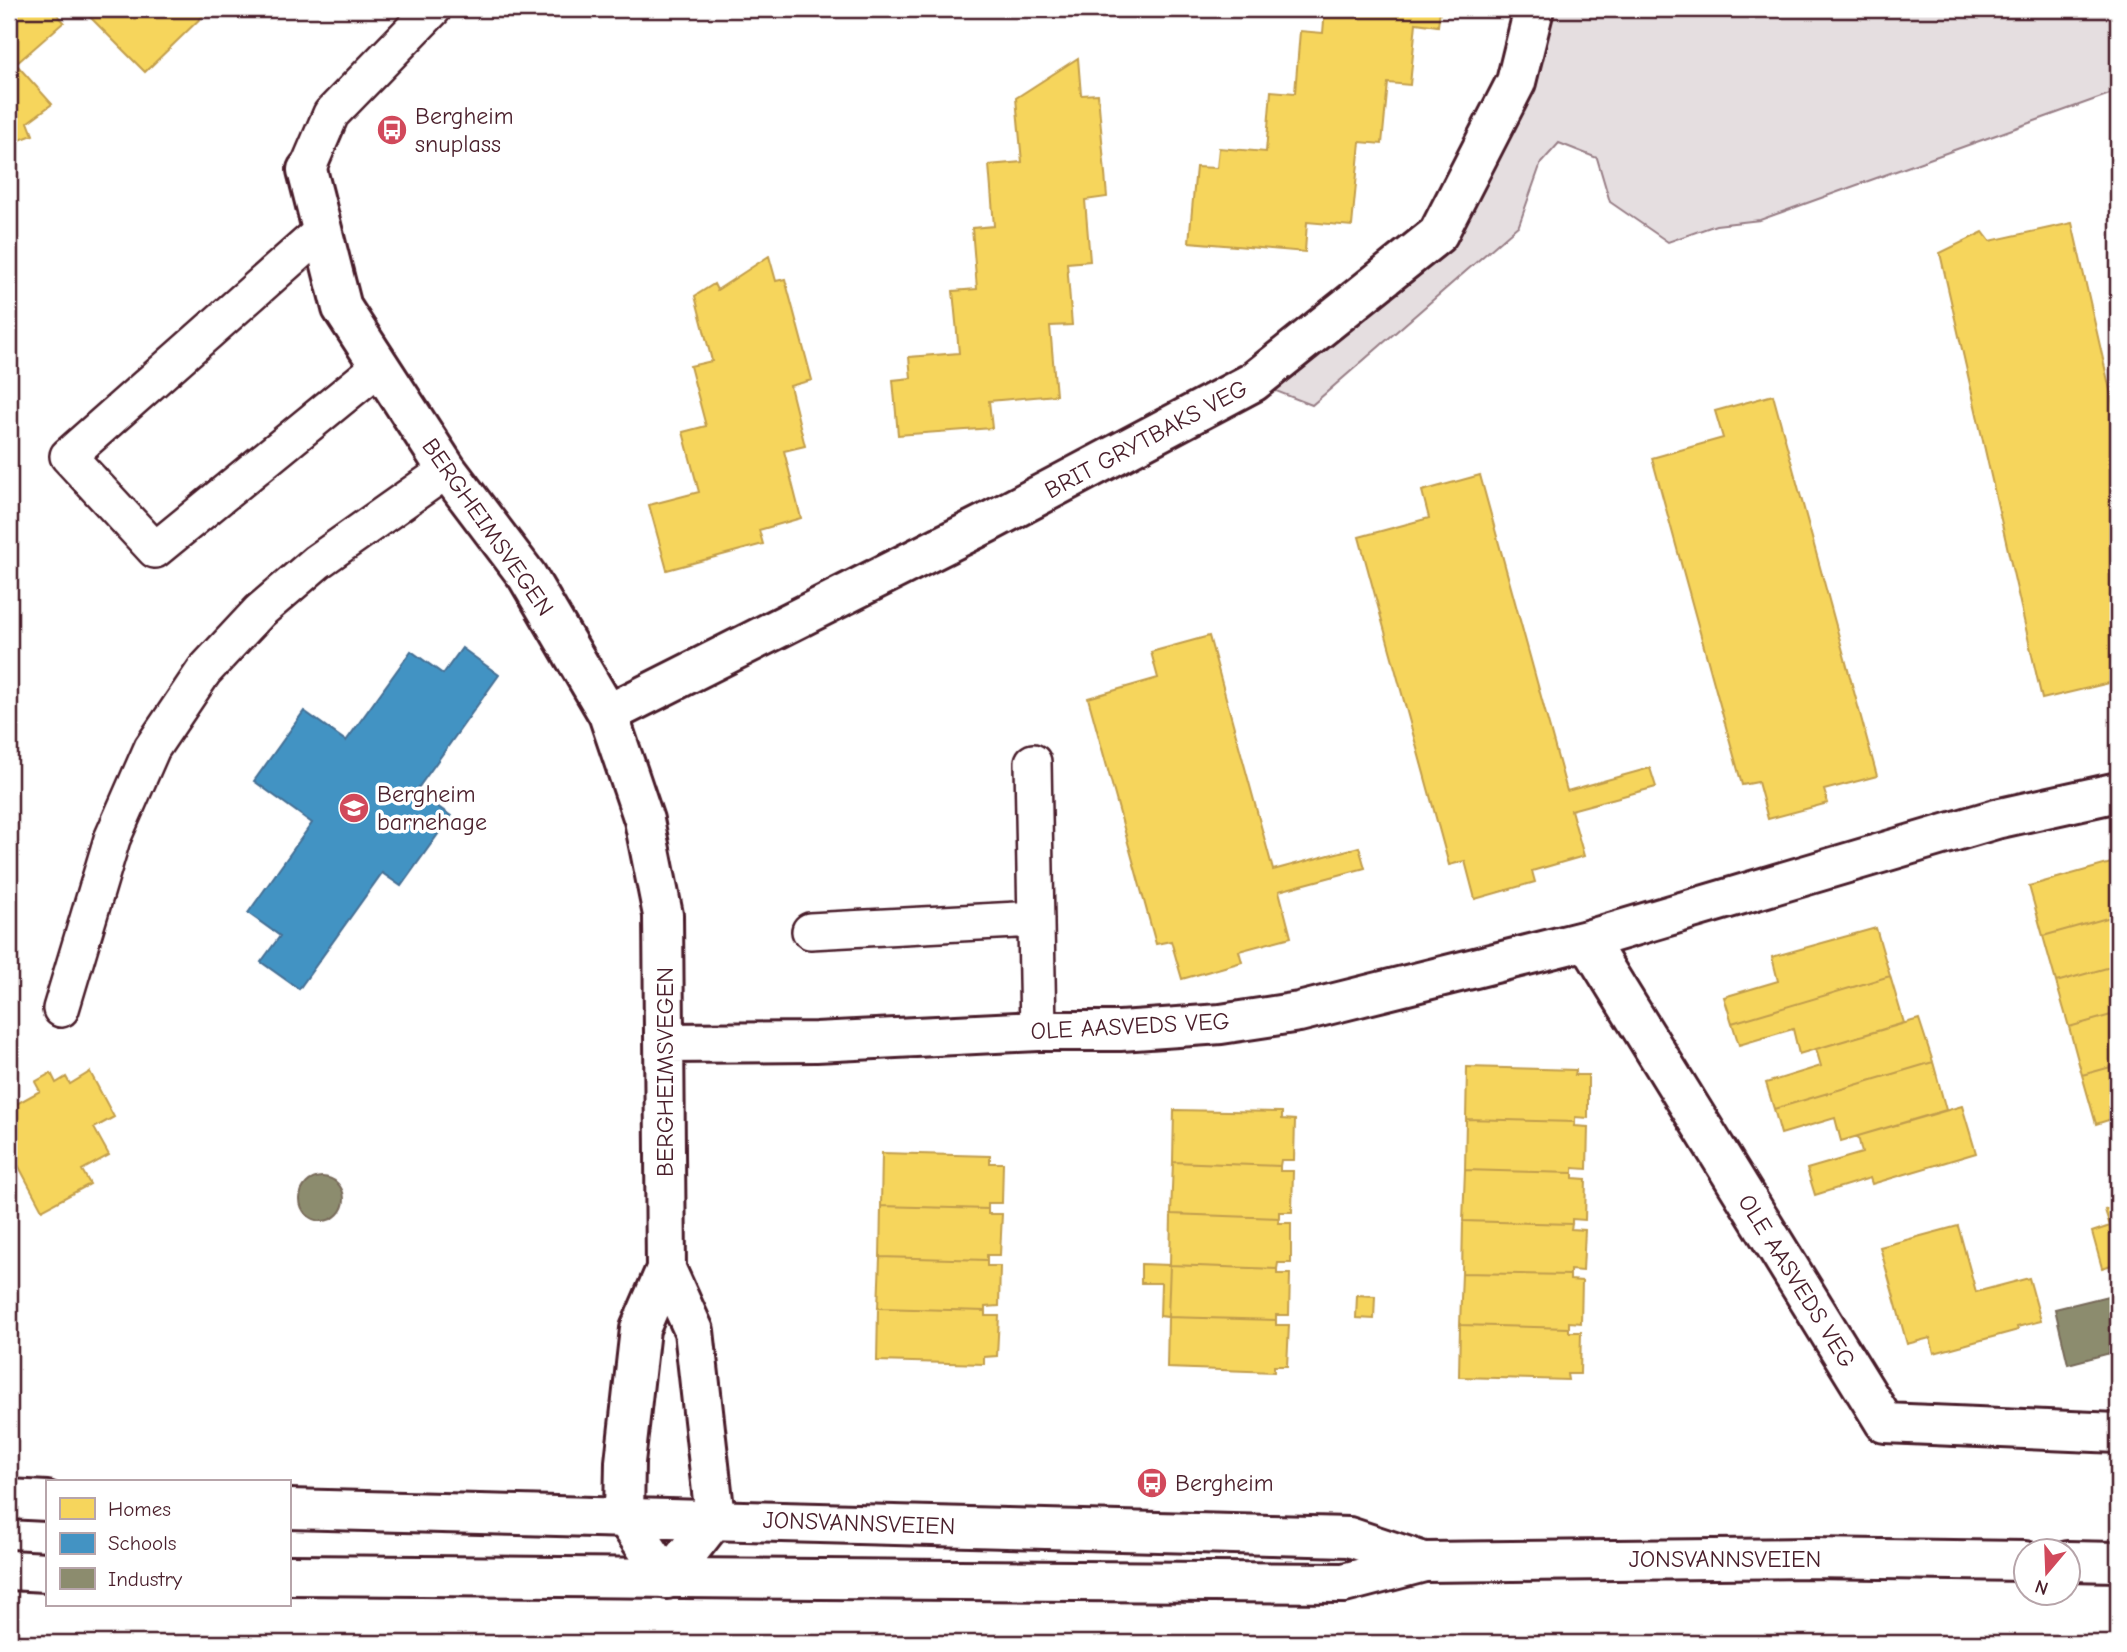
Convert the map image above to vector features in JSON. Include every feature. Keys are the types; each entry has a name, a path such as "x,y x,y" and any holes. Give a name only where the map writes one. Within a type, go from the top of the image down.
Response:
{"street":[{"name":"BRIT GRYTBAKS VEG","path":"608,714 987,523 1253,382 1438,234 1516,82 1534,9"},
{"name":"BERGHEIMSVEGEN","path":"307,170 342,308 447,470 527,576 608,714 644,820 663,915 666,1269 640,1329 625,1462 624,1515"},
{"name":"OLE AASVEDS VEG","path":"665,1043 816,1042 1038,1031 1120,1031 1221,1024 1299,1012 1587,940 1996,819 2118,792"},
{"name":"OLE AASVEDS VEG","path":"1587,940 1885,1423 2118,1433"},
{"name":"BERGHEIMSVEGEN","path":"666,1269 694,1331 715,1518"},
{"path":"9,1499 46,1501"},
{"name":"JONSVANNSVEIEN","path":"290,1510 624,1515 815,1523 1349,1537 1424,1562"},
{"path":"624,1515 667,1579 715,1518"},
{"name":"JONSVANNSVEIEN","path":"290,1574 1344,1583 1424,1562 1809,1558 2011,1561"},
{"path":"2082,1562 2118,1562"},
{"path":"9,1570 46,1572"}],"lane":[{"path":"307,170 331,114 433,9"},
{"path":"322,231 68,456 155,550 380,366"},
{"path":"61,1009 112,839 152,748 204,671 260,611 317,562 447,470"},
{"path":"1033,762 1038,1031"},
{"path":"810,931 1036,919"}],"shaded area":[{"path":"1534,9 2118,9 2118,91 1760,220 1716,225 1668,242 1610,202 1597,158 1559,143 1541,163 1519,225 1312,405 1253,382 1438,234"}],"building: Homes":[{"path":"9,9 59,9 55,12 64,22 16,64 52,104 28,122 33,135 9,144"},
{"path":"82,9 210,9 145,72"},
{"path":"1325,9 1440,9 1438,26 1416,23 1410,85 1388,83 1382,144 1360,142 1352,226 1307,222 1305,252 1189,242 1196,167 1217,168 1219,148 1266,152 1271,91 1295,93 1300,31 1323,33"},
{"path":"1078,58 1081,95 1098,94 1107,197 1085,200 1090,261 1067,263 1072,325 1050,326 1056,395 989,401 992,428 898,435 893,380 911,378 909,357 959,353 953,291 977,289 972,228 994,226 989,165 1022,162 1016,98"},
{"path":"2072,223 2118,425 2118,681 2042,699 1940,253 1983,232 1990,241"},
{"path":"769,256 776,281 785,279 812,380 790,386 805,446 784,451 801,518 759,530 763,544 667,570 649,505 699,492 683,432 706,426 690,366 712,361 695,296 714,284 717,290"},
{"path":"1773,395 1877,776 1824,790 1828,803 1768,819 1758,782 1742,785 1652,458 1723,438 1715,411"},
{"path":"1480,475 1567,791 1650,768 1656,787 1571,810 1584,856 1532,871 1535,882 1475,899 1465,861 1449,865 1359,537 1429,518 1422,491"},
{"path":"1209,636 1273,870 1359,847 1365,868 1279,891 1291,937 1239,951 1242,962 1182,979 1171,941 1156,944 1088,698 1158,678 1151,652"},
{"path":"2118,861 2118,915 2043,936 2029,886"},
{"path":"2118,915 2118,965 2056,982 2043,936"},
{"path":"1876,928 1890,976 1732,1023 1724,997 1778,981 1772,957"},
{"path":"2118,965 2118,1013 2069,1027 2056,982"},
{"path":"1890,976 1904,1023 1799,1054 1793,1029 1739,1045 1732,1023"},
{"path":"2118,1013 2118,1065 2082,1075 2069,1027"},
{"path":"1919,1019 1933,1062 1774,1109 1766,1083 1821,1066 1816,1049"},
{"path":"1933,1062 1946,1110 1841,1141 1835,1118 1781,1134 1774,1109"},
{"path":"2118,1065 2118,1117 2096,1124 2082,1075"},
{"path":"1467,1067 1576,1070 1575,1075 1588,1075 1588,1118 1575,1117 1575,1122 1466,1119"},
{"path":"90,1072 114,1117 94,1128 109,1155 82,1170 90,1184 42,1210 9,1148 9,1108 40,1091 35,1082 51,1073 56,1083 66,1077 70,1084"},
{"path":"1962,1106 1976,1153 1872,1184 1870,1178 1815,1195 1807,1169 1862,1153 1858,1136"},
{"path":"1174,1110 1282,1112 1282,1119 1295,1120 1294,1160 1281,1160 1280,1166 1173,1162"},
{"path":"1466,1119 1575,1122 1574,1126 1588,1127 1587,1169 1573,1168 1573,1173 1465,1170"},
{"path":"882,1153 990,1156 990,1163 1003,1163 1002,1203 988,1203 988,1209 881,1206"},
{"path":"1173,1162 1280,1166 1280,1171 1293,1171 1292,1212 1279,1212 1279,1218 1171,1214"},
{"path":"1465,1170 1573,1173 1573,1178 1586,1179 1585,1220 1572,1219 1572,1224 1463,1221"},
{"path":"881,1206 988,1209 988,1214 1002,1214 1000,1255 987,1255 987,1260 880,1257"},
{"path":"2118,1206 2118,1263 2102,1268 2092,1232 2110,1226 2105,1210"},
{"path":"1171,1214 1279,1218 1278,1223 1291,1223 1291,1263 1278,1263 1277,1269 1170,1265"},
{"path":"1463,1221 1572,1224 1571,1229 1585,1230 1583,1271 1570,1270 1570,1275 1462,1273"},
{"path":"1958,1226 1976,1292 2029,1278 2041,1321 1934,1353 1930,1338 1907,1344 1880,1247"},
{"path":"880,1257 987,1260 987,1266 1000,1266 999,1306 985,1307 985,1311 878,1308"},
{"path":"1141,1264 1170,1265 1168,1317 1160,1316 1161,1283 1141,1283"},
{"path":"1170,1265 1277,1269 1277,1274 1290,1274 1289,1315 1276,1315 1276,1320 1168,1317"},
{"path":"1462,1273 1570,1275 1570,1280 1582,1281 1581,1323 1569,1322 1569,1328 1460,1325"},
{"path":"1357,1295 1375,1296 1374,1319 1356,1318"},
{"path":"878,1308 985,1311 985,1316 999,1316 997,1356 984,1357 984,1364 877,1361"},
{"path":"1168,1317 1276,1320 1276,1325 1289,1325 1287,1366 1274,1366 1274,1372 1167,1368"},
{"path":"1460,1325 1569,1328 1569,1332 1581,1332 1580,1374 1567,1374 1568,1380 1459,1377"}],"building: Schools":[{"path":"462,648 499,675 416,791 451,816 401,886 382,873 299,989 261,962 280,936 248,913 312,823 254,781 304,711 346,741 411,651 443,674"}],"building: Industry":[{"path":"322,1177 331,1178 338,1183 343,1190 343,1208 338,1215 331,1220 322,1221 313,1220 306,1215 301,1208 300,1199 301,1190 306,1183 313,1178"},
{"path":"2108,1296 2118,1335 2118,1351 2068,1364 2055,1309"}],"place":[{"name":"Bergheim snuplass","path":"392,130"},
{"name":"Bergheim barnehage","path":"354,808"},
{"name":"Bergheim","path":"1152,1483"}]}
